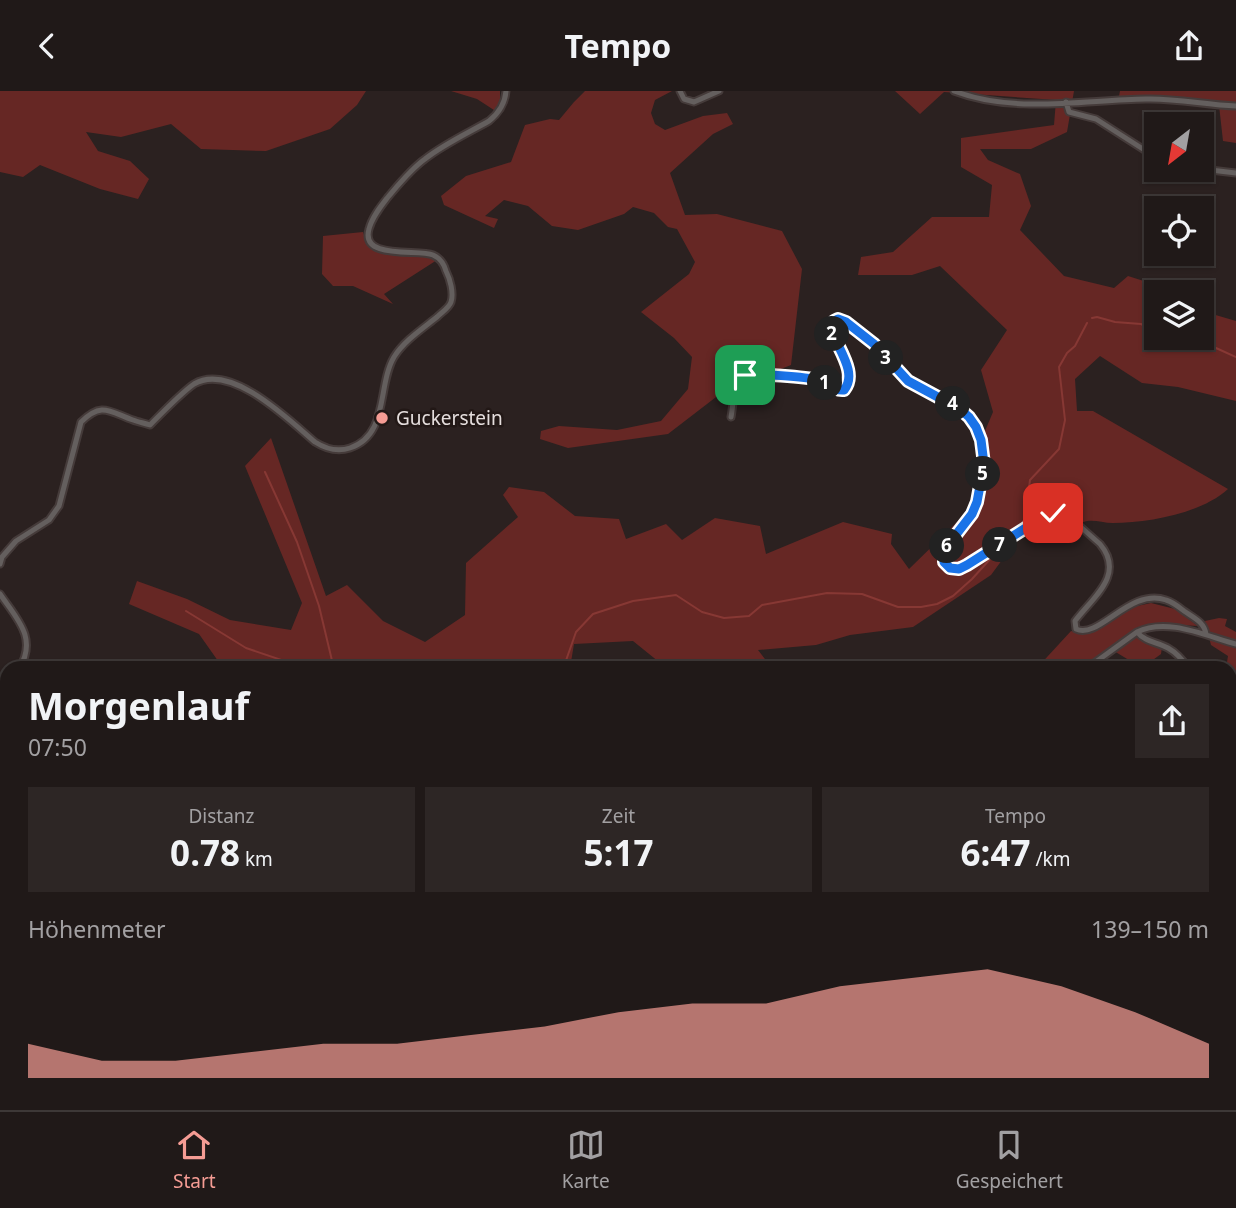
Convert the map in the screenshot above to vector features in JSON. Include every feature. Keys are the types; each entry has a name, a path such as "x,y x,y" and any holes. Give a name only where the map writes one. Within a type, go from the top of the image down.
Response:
{"street":[{"path":"0,564 2,557 16,541 49,520 59,506 81,422 91,412 102,409 150,425 194,385 208,378 226,381 265,399 323,447 345,450 370,435 376,425 389,368 395,355 445,310 451,303 452,296 448,274 440,259 432,254 377,248 368,238 371,223 390,194 422,161 498,114 504,104 506,91"},
{"path":"680,91 684,99 690,102 719,91"},
{"path":"954,91 973,97 1029,104 1163,99 1236,106"},
{"path":"1066,102 1069,112 1096,119 1144,151"},
{"path":"1214,170 1236,173"},
{"path":"731,418 736,386 742,377 748,374 808,378 819,380 837,390 845,389 849,382 848,371 831,327 834,321 841,320 874,344 908,381 954,405 969,417 978,433 984,457 976,506 946,549 944,562 950,568 959,569 967,565 1048,515 1058,512 1066,514 1105,549 1109,563 1104,586 1076,621 1076,629 1092,629 1132,603 1157,598 1173,603 1197,620 1203,625 1206,634"},
{"path":"0,594 26,637 27,656 24,661"},
{"path":"1097,661 1146,627 1167,626 1206,634 1236,644"},
{"path":"1137,632 1147,640 1170,649 1183,661"}],"shaded area":[{"path":"0,91 366,91 357,105 330,129 266,151 201,149 171,124 121,137 86,132 98,151 130,161 149,179 138,199 100,189 40,165 23,177 0,172"},
{"path":"451,91 500,91 497,112 477,99"},
{"path":"585,91 672,91 655,100 651,113 655,124 665,130 703,116 727,113 733,124 713,134 670,173 685,215 717,214 782,231 802,269 791,365 776,371 745,369 720,394 668,434 568,448 540,439 541,431 559,426 617,430 661,421 688,389 692,357 674,338 641,312 689,274 695,262 677,229 668,227 654,213 633,207 624,214 578,230 552,226 528,206 504,200 485,216 498,219 494,228 444,205 441,196 466,176 511,162 525,125 550,119 559,120"},
{"path":"895,91 1074,91 1067,132 1031,149 980,149 988,160 1020,174 1031,206 1020,230 1064,276 1114,288 1128,276 1144,281 1144,350 1214,350 1214,315 1236,321 1236,401 1178,387 1142,383 1100,356 1075,379 1077,411 1093,411 1228,489 1217,497 1174,515 1142,521 1081,523 1066,511 1053,510 1027,526 991,575 913,627 850,635 816,645 758,650 767,661 658,661 633,641 574,644 571,661 218,661 199,634 129,604 137,581 187,599 230,620 291,630 302,603 245,466 271,438 326,596 347,585 383,621 425,642 465,615 466,563 518,517 503,495 509,487 544,492 575,516 619,519 626,539 666,524 682,540 715,518 760,526 766,554 843,522 892,534 891,544 909,569 981,496 987,465 985,431 993,412 981,370 1007,330 940,266 912,275 858,275 861,257 893,252 932,217 989,217 992,185 961,167 961,138 1054,125 1056,100 944,92 920,114"},
{"path":"1120,91 1236,91 1236,143 1223,141 1219,105 1164,97 1119,96"},
{"path":"363,232 368,244 378,251 437,260 384,294 393,304 353,286 333,286 322,274 323,236"},
{"path":"1151,603 1175,609 1198,626 1161,624 1135,629 1162,647 1161,654 1152,661 1130,661 1114,651 1103,661 1043,661 1071,631 1087,634 1128,608"},
{"path":"1227,619 1225,626 1236,632 1236,661 1227,661 1228,656 1211,645 1205,621"}],"waterway":[{"path":"1092,318 1141,324 1144,328"},
{"path":"1014,532 1025,519 1030,480 1059,449 1065,420 1059,367 1067,353 1075,346 1087,323"},
{"path":"1214,348 1236,357"},
{"path":"265,472 297,542 319,606 332,661"},
{"path":"566,661 576,632 593,614 633,601 676,595 702,612 724,618 749,616 762,605 827,593 862,594 898,607 921,607 937,604 953,596 1001,547"},
{"path":"186,611 246,648 284,661"}],"place":[{"name":"Guckerstein","path":"382,418"}],"route":[{"path":"745,375 808,378 824,382 837,390 844,390 849,382 849,375 831,327 838,319 874,344 908,381 965,412 978,433 984,464 974,509 946,549 944,562 950,568 959,569 967,565 1053,513"}]}
